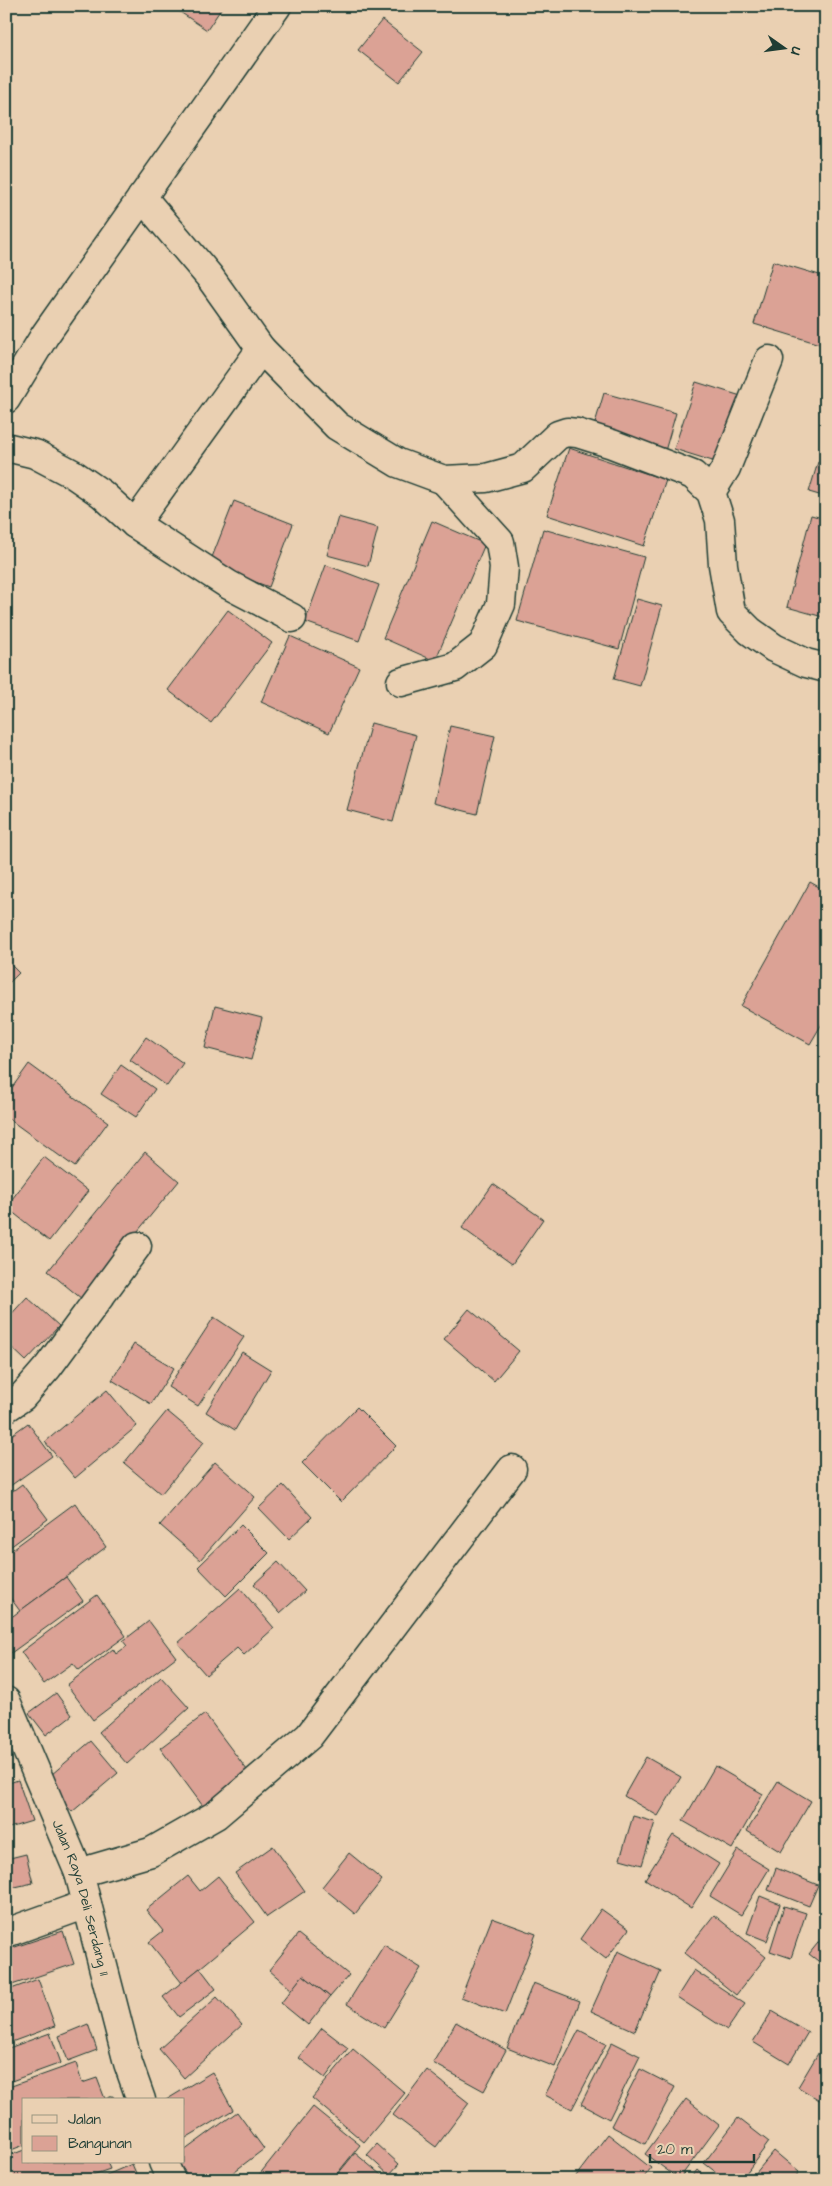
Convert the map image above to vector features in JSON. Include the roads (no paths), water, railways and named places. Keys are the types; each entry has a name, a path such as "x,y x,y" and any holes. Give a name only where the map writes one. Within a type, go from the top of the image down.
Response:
{"street":[{"path":"6,399 45,335 277,6"},
{"path":"142,197 210,276 261,349 337,426 398,463 444,480 486,478 523,468 558,434 567,432 612,444 693,475 711,492 720,520 723,565 731,612 750,631 774,648 806,663 826,668"},
{"path":"135,524 261,349"},
{"path":"711,492 726,468 769,360"},
{"path":"6,447 35,454 73,474 102,494 135,524 229,585 292,618"},
{"path":"402,682 455,666 483,645 501,604 504,567 500,542 444,480"},
{"path":"6,1408 22,1397 48,1367 137,1246"},
{"path":"79,1873 151,1852 216,1815 309,1736 512,1469"},
{"name":"Jalan Raya Deli Serdang 11","path":"6,1701 79,1873 128,2064 140,2098"},
{"path":"6,1933 87,1904"},
{"path":"164,2164 171,2180"}]}
